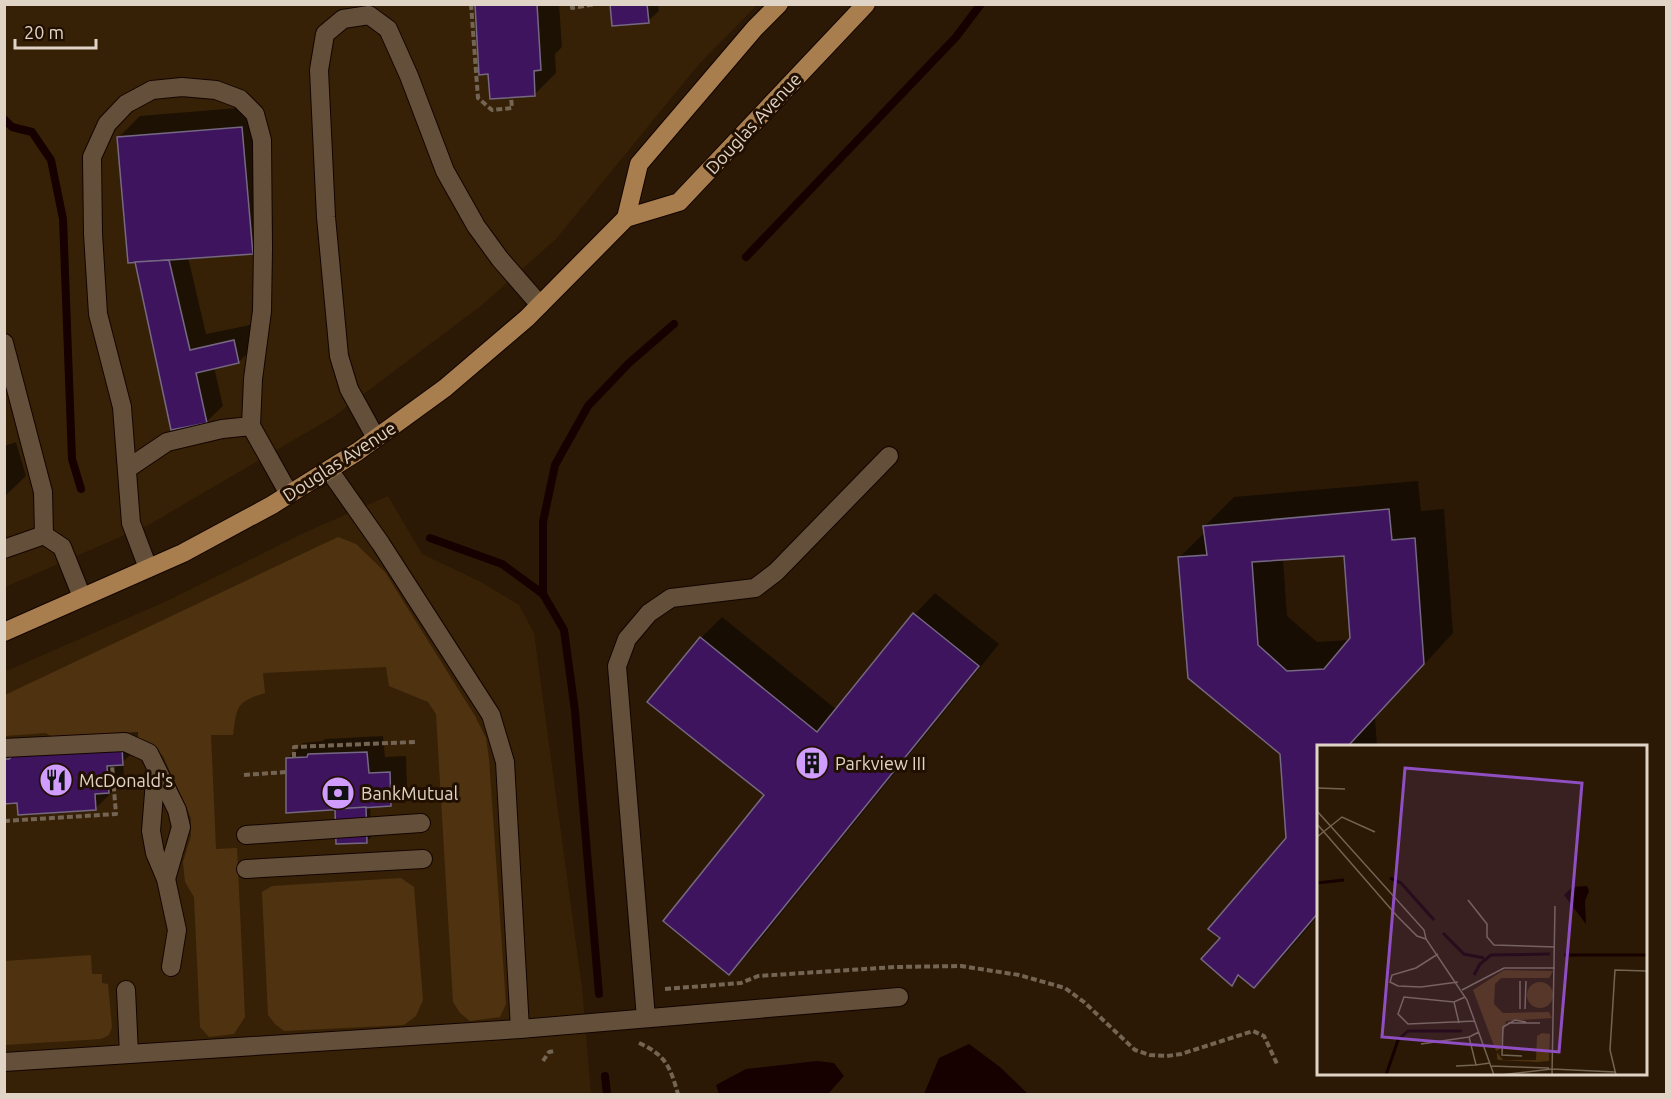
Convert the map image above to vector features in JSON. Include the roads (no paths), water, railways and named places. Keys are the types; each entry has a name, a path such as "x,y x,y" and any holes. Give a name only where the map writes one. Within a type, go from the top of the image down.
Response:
{"main road":[{"path":"626,218 639,164 755,28 779,4"},
{"name":"Douglas Avenue","path":"4,632 193,548 329,470 445,388 540,305 626,218 679,202 866,4"}],"lane":[{"path":"376,438 349,389 339,356 326,218 319,70 325,34 343,19 369,15 388,29 409,76 445,171 476,226 500,259 540,305"},
{"path":"148,568 131,522 122,407 98,314 93,234 93,158 107,124 126,104 152,90 182,87 216,90 240,99 255,114 262,140 263,248 262,311 253,380 251,426 290,494"},
{"path":"4,342 44,492 44,535"},
{"path":"127,469 167,442 222,429 251,426"},
{"path":"646,1018 617,666 627,639 649,613 671,598 755,588 776,572 889,456"},
{"path":"329,470 381,544 491,715 505,762 520,1029"},
{"path":"4,549 44,535"},
{"path":"44,535 62,547 82,597"},
{"path":"4,748 125,742 149,753 177,810 181,827 166,879"},
{"path":"156,768 151,831 155,853 166,879 177,930 171,967"},
{"path":"246,835 421,823"},
{"path":"246,869 423,859"},
{"path":"126,990 129,1054"},
{"path":"4,1062 520,1029 899,997"}],"waterway":[{"path":"746,257 956,37 981,4"},
{"path":"4,119 12,127 32,132 51,160 63,219 72,459 81,489"},
{"path":"543,594 543,522 555,465 588,406 629,363 674,324"},
{"path":"430,538 502,564 543,594 564,630 575,711 599,994"},
{"path":"605,1076 607,1094"}],"place":[{"name":"Parkview III","path":"812,763"},
{"name":"McDonald's","path":"56,780"},
{"name":"BankMutual","path":"338,793"}]}
